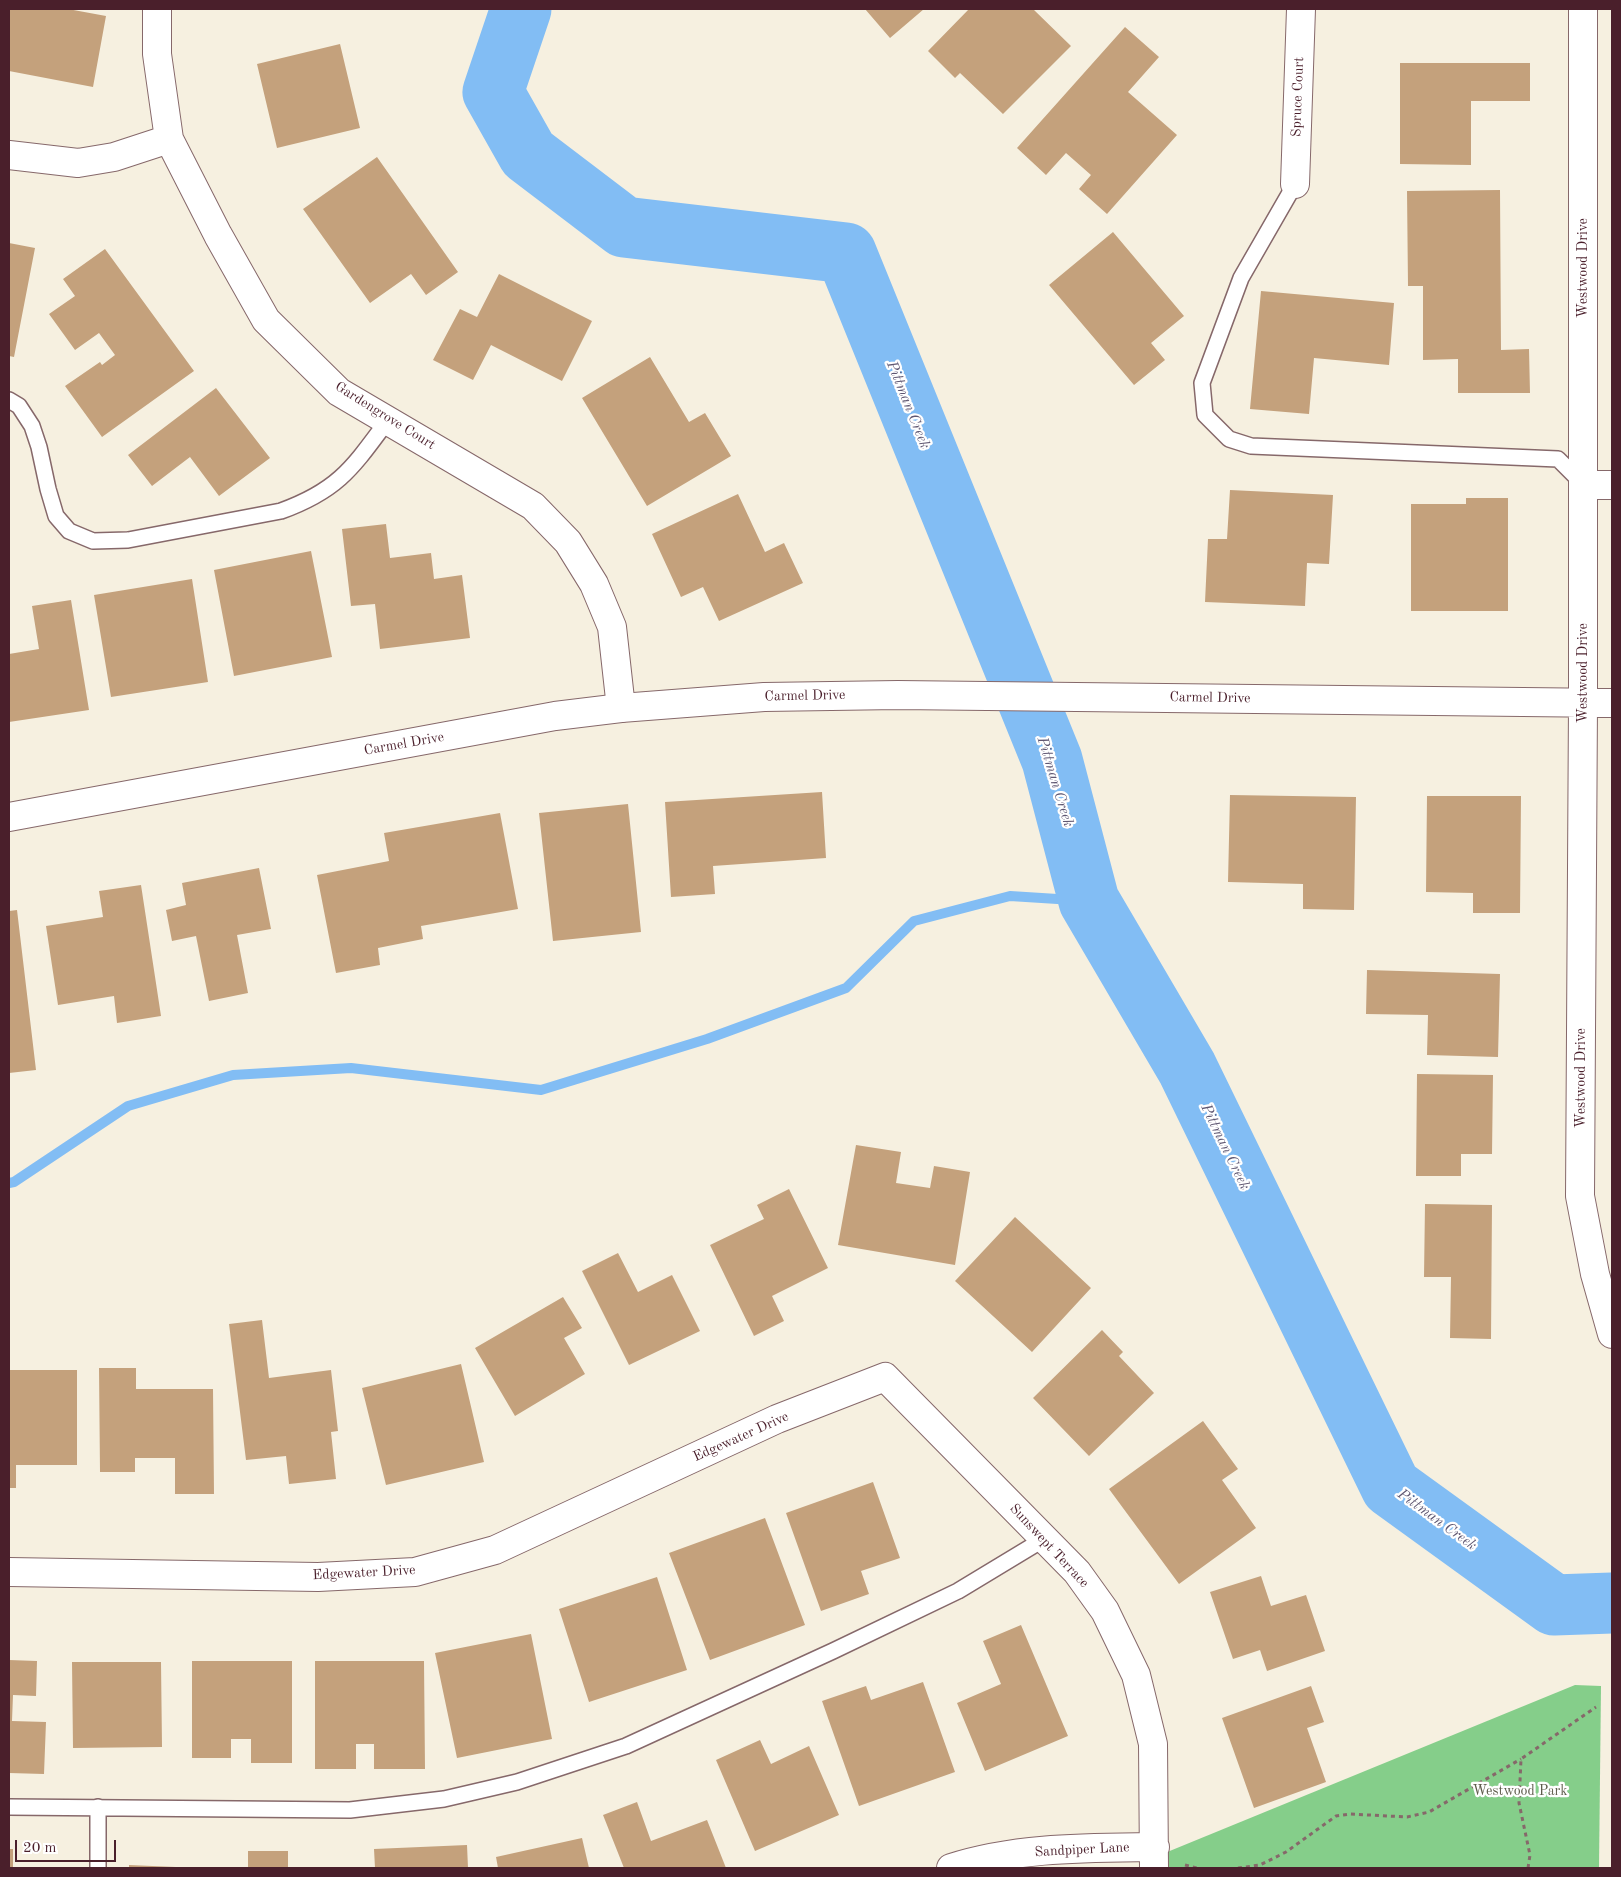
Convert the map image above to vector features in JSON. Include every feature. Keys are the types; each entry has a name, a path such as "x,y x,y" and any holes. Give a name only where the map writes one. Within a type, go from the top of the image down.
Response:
{"street":[{"name":"Gardengrove Court","path":"157,9 157,54 169,139 218,235 266,320 339,392 533,506 568,542 594,584 612,627 621,708"},
{"name":"Spruce Court","path":"1295,184 1301,9"},
{"name":"Westwood Drive","path":"1583,9 1583,703 1580,1196 1595,1274 1612,1334"},
{"path":"9,155 78,164 114,157 169,139"},
{"path":"1583,485 1612,485"},
{"name":"Carmel Drive","path":"9,817 555,716 621,708 764,696 898,695 1612,703"},
{"name":"Sunswept Terrace","path":"861,1386 884,1377 1077,1572 1105,1611 1136,1675 1153,1744 1154,1857"},
{"name":"Edgewater Drive","path":"9,1572 318,1577 416,1572 495,1550 777,1420 861,1386"},
{"name":"Sandpiper Lane","path":"951,1868 1044,1850 1154,1857"}],"lane":[{"path":"1295,184 1241,278 1202,383 1206,415 1229,439 1250,446 1558,459 1583,485"},
{"path":"9,400 19,406 32,426 56,516 69,531 93,541 128,540 281,511 304,503 343,477 356,463 388,420"},
{"path":"9,1807 350,1810 444,1799 517,1782 626,1746 833,1651 958,1591 1044,1539"},
{"path":"98,1807 98,1868"}],"path":[{"path":"1238,1868 1260,1865 1286,1852 1336,1816 1350,1814 1407,1817 1429,1812 1521,1759 1596,1707"},
{"path":"1521,1759 1519,1803 1530,1854 1528,1868"}],"green space":[{"name":"Westwood Park","path":"1575,1685 1601,1686 1599,1868 1155,1868 1155,1857"}],"building":[{"path":"9,9 68,9 106,16 93,87 9,71"},
{"path":"865,9 924,9 890,38"},
{"path":"969,9 1033,9 1071,46 1003,114 960,73 955,78 928,51"},
{"path":"1125,27 1159,57 1128,92 1177,135 1107,214 1079,189 1091,175 1066,153 1046,175 1017,148"},
{"path":"340,44 360,128 277,148 257,64"},
{"path":"1400,63 1530,63 1530,101 1471,101 1471,165 1400,164"},
{"path":"377,157 458,272 426,295 411,274 370,303 303,209"},
{"path":"1500,190 1501,350 1529,349 1530,393 1458,393 1458,359 1423,360 1423,286 1408,286 1407,191"},
{"path":"1113,232 1184,316 1151,343 1165,360 1134,385 1049,285"},
{"path":"9,243 35,248 14,357 9,356"},
{"path":"105,249 194,371 102,437 65,386 100,362 102,365 115,355 99,333 75,350 49,314 75,296 63,279"},
{"path":"499,274 592,321 562,381 491,345 473,380 433,360 460,309 477,317"},
{"path":"1261,291 1394,303 1389,365 1314,358 1309,414 1250,409"},
{"path":"650,357 689,422 705,413 731,456 647,506 582,398"},
{"path":"216,388 270,458 219,496 190,457 152,486 128,455"},
{"path":"1230,490 1333,495 1329,564 1307,563 1305,606 1205,602 1208,539 1227,539"},
{"path":"738,494 765,552 784,543 803,583 719,621 703,587 681,597 652,534"},
{"path":"1466,498 1508,498 1508,611 1411,611 1411,504 1466,504"},
{"path":"386,524 390,558 431,553 434,579 462,575 470,638 380,649 375,604 351,606 342,529"},
{"path":"311,551 332,657 234,676 214,570"},
{"path":"192,579 208,682 111,697 94,595"},
{"path":"71,600 89,710 9,722 9,654 39,649 32,606"},
{"path":"822,792 826,858 713,866 715,894 671,897 665,802"},
{"path":"1230,795 1356,797 1354,910 1303,909 1303,884 1228,882"},
{"path":"1427,796 1521,796 1520,913 1473,913 1473,893 1426,892"},
{"path":"628,804 641,932 553,941 539,813"},
{"path":"500,813 518,909 421,926 423,939 378,948 380,965 336,973 317,875 389,861 384,833"},
{"path":"259,868 271,929 237,935 248,993 209,1001 196,936 172,941 166,910 186,905 182,883"},
{"path":"141,885 161,1016 117,1023 114,996 58,1005 46,926 103,917 99,891"},
{"path":"17,910 36,1070 9,1073 9,911"},
{"path":"1367,970 1500,974 1498,1057 1427,1055 1428,1015 1366,1014"},
{"path":"1417,1074 1493,1075 1492,1154 1461,1154 1461,1176 1416,1176"},
{"path":"856,1145 901,1152 896,1183 930,1188 934,1166 970,1172 955,1265 838,1245"},
{"path":"789,1189 828,1268 772,1296 784,1321 754,1336 710,1245 764,1219 757,1205"},
{"path":"1425,1204 1492,1205 1491,1339 1450,1338 1451,1277 1424,1277"},
{"path":"1015,1217 1091,1288 1032,1352 955,1281"},
{"path":"618,1253 638,1292 672,1275 700,1331 629,1365 582,1271"},
{"path":"563,1297 582,1328 564,1338 585,1374 515,1416 475,1348"},
{"path":"262,1320 269,1378 331,1370 338,1431 331,1432 336,1479 289,1484 286,1456 246,1460 229,1324"},
{"path":"1102,1330 1123,1352 1119,1356 1154,1393 1089,1456 1033,1398"},
{"path":"461,1364 484,1462 386,1485 362,1388"},
{"path":"99,1368 136,1368 136,1389 213,1389 214,1494 175,1494 175,1458 135,1458 135,1472 100,1472"},
{"path":"9,1370 77,1370 77,1465 16,1465 16,1488 9,1488"},
{"path":"1203,1421 1238,1469 1222,1480 1256,1528 1179,1584 1109,1489"},
{"path":"873,1482 900,1558 861,1571 869,1594 821,1611 786,1513"},
{"path":"765,1518 805,1625 710,1660 669,1553"},
{"path":"1261,1576 1271,1606 1306,1595 1325,1651 1267,1671 1260,1650 1233,1659 1210,1592"},
{"path":"657,1577 687,1670 589,1702 559,1609"},
{"path":"1021,1625 1068,1736 985,1771 957,1703 1001,1684 983,1641"},
{"path":"531,1634 552,1739 457,1758 435,1653"},
{"path":"9,1660 37,1661 36,1696 13,1695 12,1721 46,1722 44,1774 9,1773"},
{"path":"192,1661 292,1661 292,1763 251,1763 251,1739 231,1739 231,1758 192,1758"},
{"path":"315,1661 424,1661 425,1769 374,1769 374,1744 356,1744 356,1769 315,1769"},
{"path":"72,1662 161,1662 162,1747 73,1748"},
{"path":"923,1682 955,1772 859,1806 822,1701 866,1686 871,1700"},
{"path":"1311,1686 1324,1722 1307,1728 1326,1782 1254,1808 1222,1718"},
{"path":"760,1740 771,1764 809,1746 839,1815 755,1851 716,1760"},
{"path":"637,1802 651,1841 707,1820 726,1868 624,1868 603,1815"},
{"path":"582,1838 589,1868 498,1868 496,1857"},
{"path":"467,1845 468,1868 375,1868 374,1849"},
{"path":"9,1849 13,1849 13,1868 9,1868"},
{"path":"248,1851 288,1851 288,1868 248,1868"},
{"path":"129,1865 176,1867 176,1868 129,1868"}],"waterway":[{"name":"Pittman Creek","path":"521,9 493,92 528,154 624,227 846,253 1052,760 1089,901 1187,1068 1391,1487 1554,1605 1612,1603"},
{"path":"9,1183 14,1182 128,1106 233,1075 351,1068 541,1090 707,1039 846,988 914,921 1010,896 1089,901"}]}
